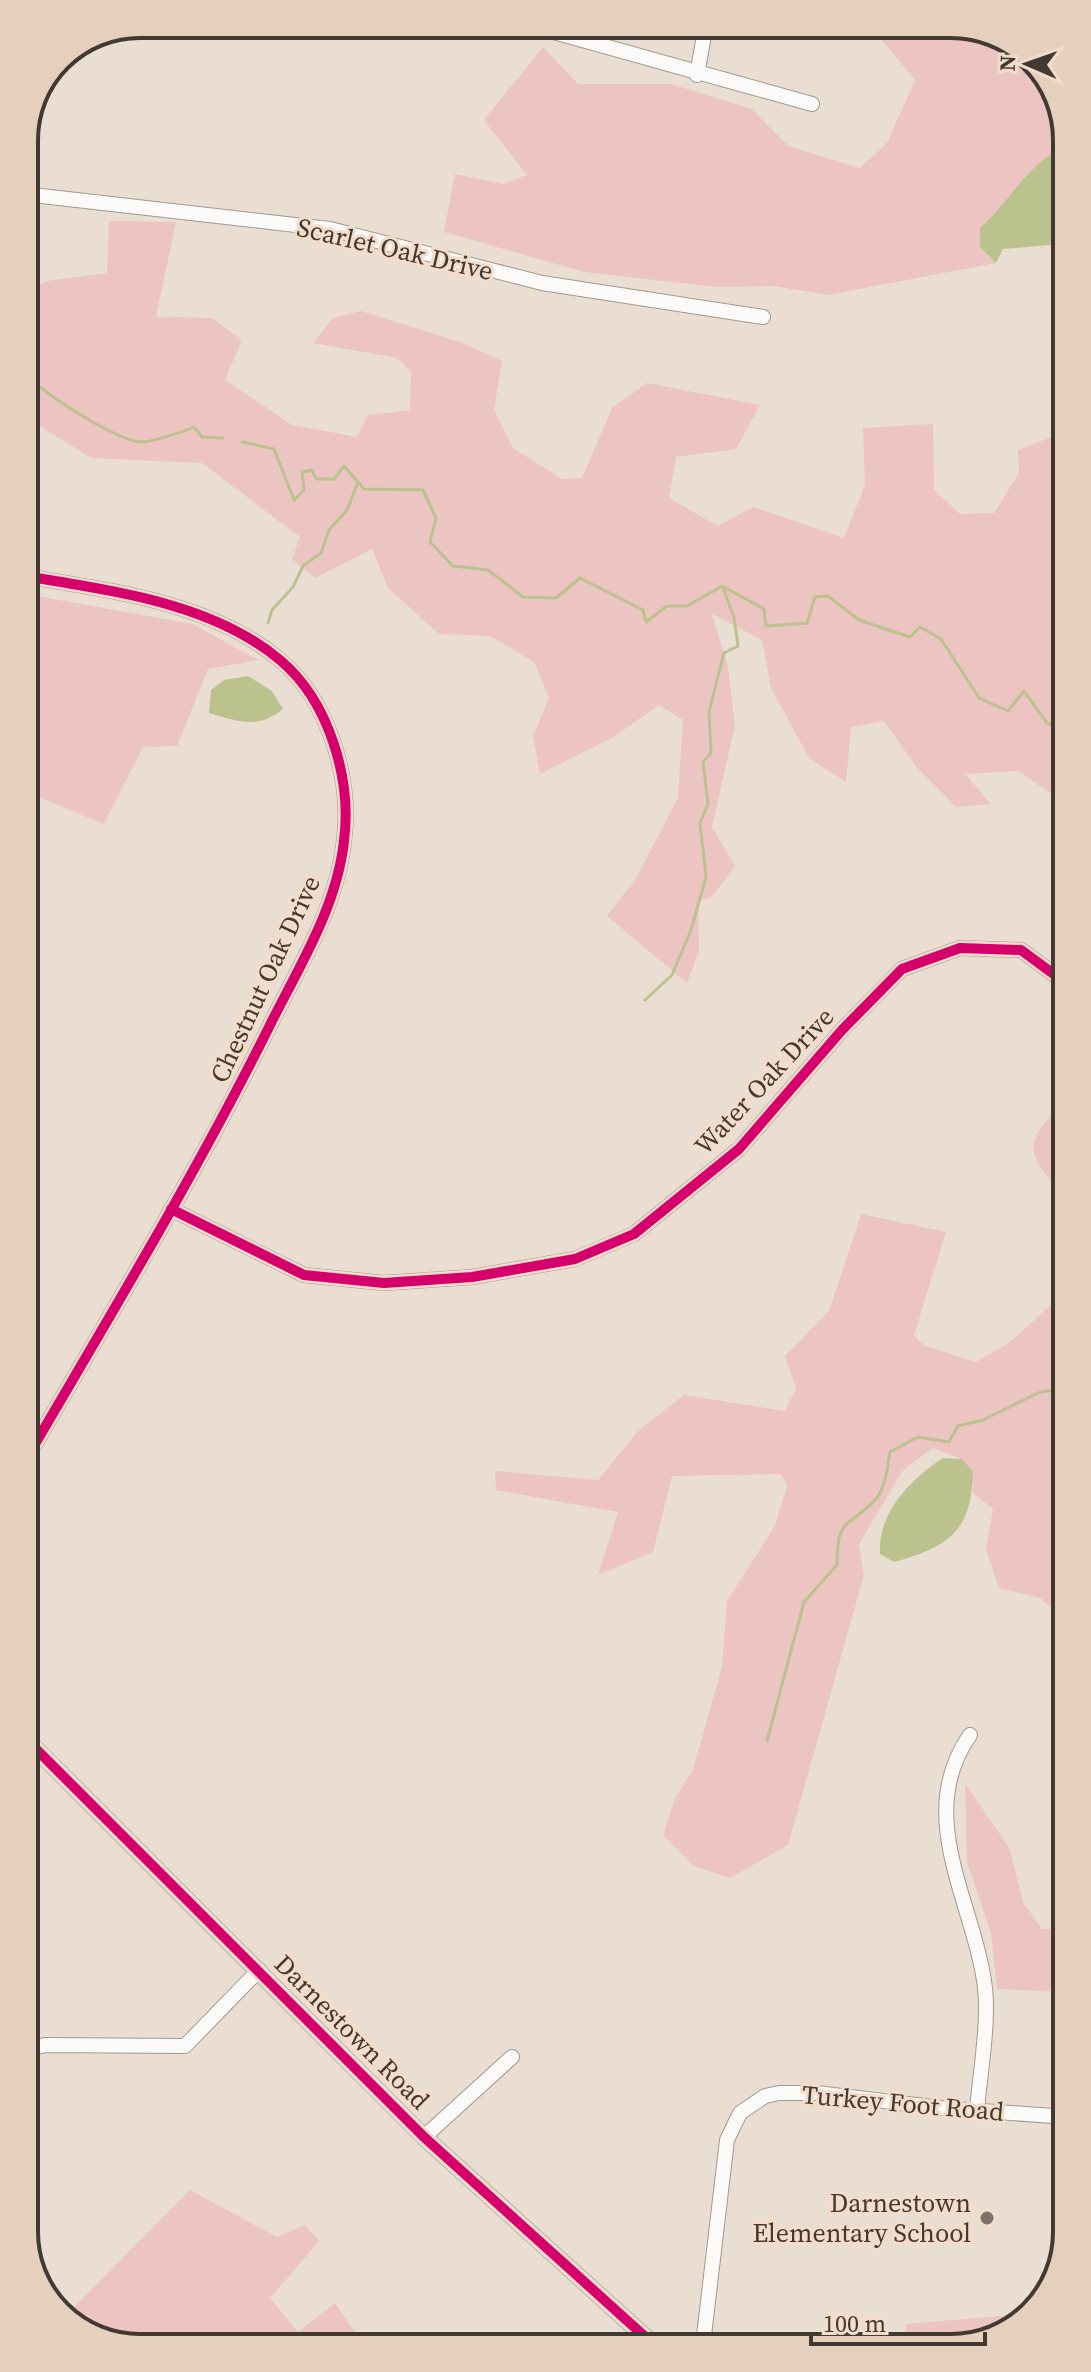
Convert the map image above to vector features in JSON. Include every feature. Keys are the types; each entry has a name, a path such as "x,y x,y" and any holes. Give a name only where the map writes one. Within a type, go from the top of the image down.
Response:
{"main road":[{"name":"Darnestown Road","path":"38,1751 424,2137 642,2334"}],"street":[{"path":"572,38 697,75 812,104"},
{"path":"697,75 704,38"},
{"name":"Scarlet Oak Drive","path":"38,196 330,229 542,283 763,317"},
{"name":"Chestnut Oak Drive","path":"38,579 163,603 251,638 282,661 307,690 328,730 343,784 344,842 326,913 233,1100 38,1439"},
{"name":"Water Oak Drive","path":"171,1209 304,1275 384,1283 472,1277 575,1259 634,1234 739,1149 842,1030 902,969 960,948 1021,950 1053,974"},
{"path":"970,1735 955,1757 948,1779 948,1842 985,1990 977,2110"},
{"path":"38,2047 185,2046 259,1970"},
{"path":"424,2137 512,2057"},
{"name":"Turkey Foot Road","path":"704,2334 727,2140 740,2113 765,2096 817,2093 1053,2116"}],"shaded area":[{"path":"880,38 958,38 990,46 1023,68 1043,95 1051,120 1053,153 1028,174 980,228 980,247 996,263 828,295 773,286 716,287 584,272 444,232 455,174 503,184 527,175 484,120 543,47 578,84 671,84 752,109 788,146 860,168 887,143 915,80"},
{"path":"1053,153 1053,245 1003,249 996,263 980,247 980,228"},
{"path":"109,221 176,222 156,317 212,318 242,340 225,380 292,425 357,437 368,415 410,410 411,372 397,358 313,343 333,318 361,311 463,343 502,361 494,410 513,448 562,479 582,478 612,408 647,383 760,405 736,449 676,457 669,498 718,526 753,507 844,538 865,485 863,428 933,424 934,490 960,514 994,513 1019,473 1018,450 1053,436 1053,795 1019,771 965,774 991,804 956,807 917,768 884,721 851,727 846,782 809,758 771,688 762,640 712,614 728,667 735,725 712,827 735,866 711,898 698,900 699,951 687,983 607,916 636,878 678,798 683,720 659,705 612,738 540,774 533,736 549,698 534,662 490,636 439,634 388,588 372,549 315,578 292,559 300,537 202,463 91,458 38,425 38,286 47,281 107,273"},
{"path":"38,596 193,624 258,660 208,669 177,746 143,747 104,824 38,797"},
{"path":"248,676 272,691 283,709 274,716 256,722 238,721 209,713 211,690 224,680"},
{"path":"1053,1112 1053,1184 1034,1150 1034,1141"},
{"path":"861,1214 946,1232 914,1335 923,1345 976,1362 1009,1343 1053,1303 1053,1608 1040,1598 999,1588 986,1549 993,1509 973,1493 973,1471 962,1459 933,1448 903,1470 859,1544 864,1575 788,1845 730,1878 694,1866 663,1835 675,1798 693,1770 722,1667 727,1601 775,1526 787,1486 781,1474 672,1476 653,1552 598,1575 618,1512 496,1490 495,1471 598,1480 638,1431 684,1395 785,1411 796,1388 785,1356 829,1311"},
{"path":"943,1458 962,1459 973,1471 972,1492 962,1522 943,1542 894,1562 880,1554 884,1525 890,1511 909,1486"},
{"path":"965,1783 1010,1849 1023,1902 1042,1929 1053,1929 1053,1991 997,1989 991,1933 967,1862"},
{"path":"190,2190 277,2237 305,2225 319,2241 270,2298 298,2332 335,2303 359,2334 133,2334 101,2326 73,2308"},
{"path":"1009,2315 984,2329 965,2333 906,2334 906,2324"}],"waterway":[{"path":"38,385 80,414 130,440 152,440 194,427 202,437 223,438"},
{"path":"242,442 274,449 294,500 304,490 302,472 312,470 316,479 334,479 344,466 364,489 423,490 436,518 430,542 453,566 488,570 523,597 556,598 580,578 643,610 646,622 667,606 687,606 722,586 764,609 766,626 807,623 815,597 828,596 859,620 910,637 920,627 941,639 979,698 1008,711 1024,691 1047,723 1053,725"},
{"path":"268,623 272,610 293,587 303,566 321,553 329,530 347,510 358,482"},
{"path":"645,1000 672,975 691,930 706,877 700,823 708,804 703,762 711,753 709,712 724,653 738,646 734,617 723,588"},
{"path":"767,1741 804,1602 837,1565 842,1530 879,1495 890,1452 918,1437 949,1442 958,1426 983,1420 1040,1392 1053,1390"}],"cycle path":[{"path":"38,578 125,594 192,612 253,640 280,660 312,697 324,719 340,767 346,817 334,888 306,955 185,1185 38,1439"},
{"path":"171,1209 304,1275 384,1283 472,1277 575,1259 634,1234 739,1149 842,1030 902,969 960,948 1021,950 1053,974"},
{"path":"38,1751 424,2137 642,2334"}],"place":[{"name":"Darnestown Elementary School","path":"987,2218"}]}
